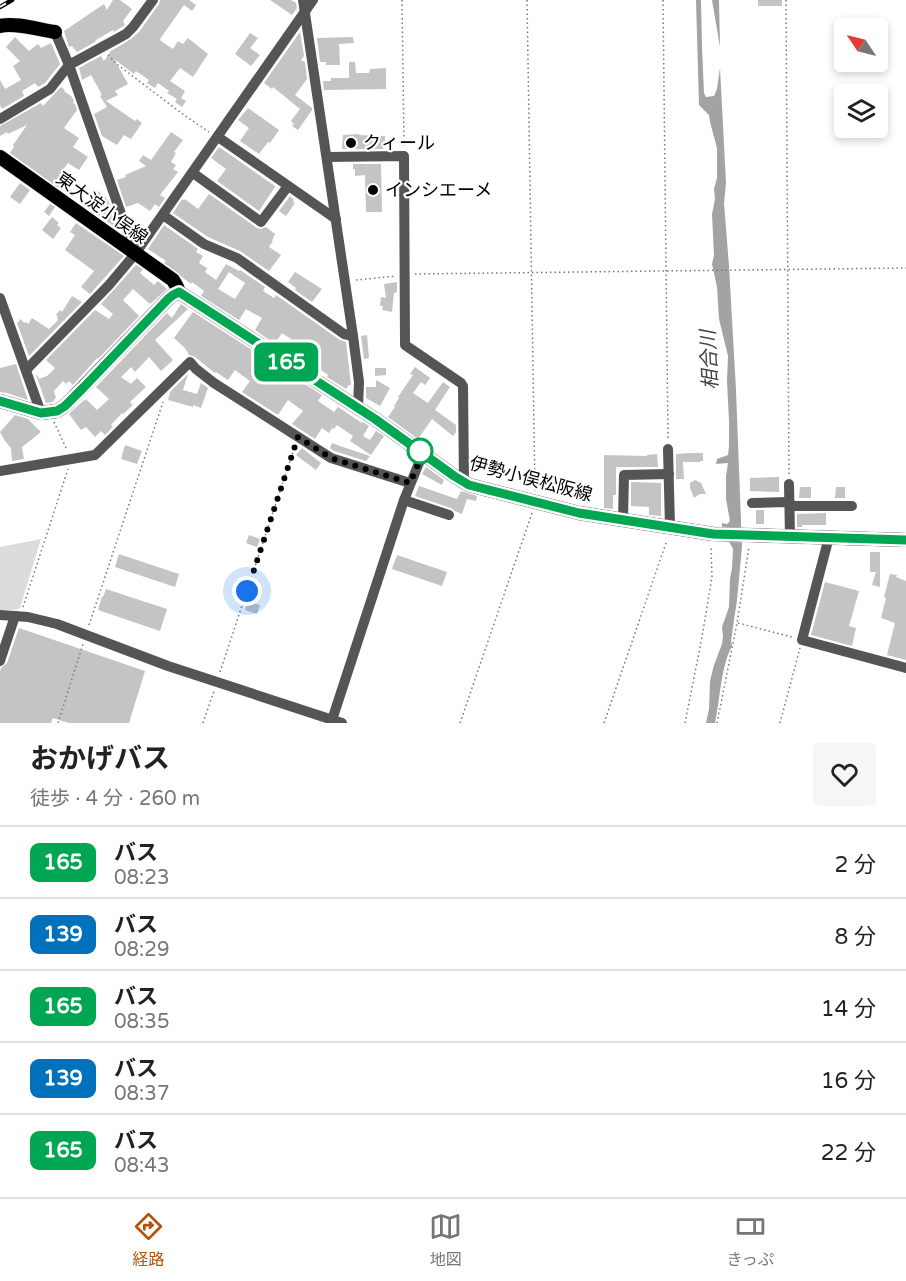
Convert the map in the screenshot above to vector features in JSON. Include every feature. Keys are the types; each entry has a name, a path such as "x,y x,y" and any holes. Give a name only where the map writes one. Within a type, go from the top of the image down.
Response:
{"main road":[{"path":"0,26 17,26 55,33"},
{"name":"東大淀小俣線","path":"0,157 172,280 179,292"},
{"path":"0,401 46,413 65,406 168,299 179,292"},
{"name":"伊勢小俣松阪線","path":"179,292 358,408 464,483 533,504 712,533 906,540"}],"street":[{"path":"0,119 50,89 69,65 126,34 153,0"},
{"path":"303,0 353,336 359,382 358,408"},
{"path":"26,370 109,285 135,254 313,0"},
{"path":"55,33 69,65 135,254"},
{"path":"216,136 336,219"},
{"path":"327,158 404,156 405,345 463,386 464,483"},
{"path":"193,173 261,222 288,186"},
{"path":"163,215 204,244 237,258 344,334 353,336"},
{"path":"0,298 26,370 46,413"},
{"path":"0,471 95,455 190,362 214,383 331,458 410,483"},
{"path":"668,449 670,527"},
{"path":"0,615 46,621 168,666 335,722 404,500 423,453"},
{"path":"623,520 624,475 669,474"},
{"path":"789,484 790,536"},
{"path":"404,500 449,515"},
{"path":"752,503 786,502 794,506 852,506"},
{"path":"829,537 802,640 906,668"},
{"path":"0,661 18,616"}],"path":[{"path":"402,0 404,156"},
{"path":"460,723 533,504 527,0"},
{"path":"663,0 668,449"},
{"path":"786,0 789,484"},
{"path":"101,48 118,65 184,116 216,136"},
{"path":"345,281 406,275 906,268"},
{"path":"58,723 163,402 163,389"},
{"path":"18,616 71,459 46,413"},
{"path":"203,723 298,437"},
{"path":"604,723 670,527"},
{"path":"685,723 712,578 712,533"},
{"path":"717,723 737,623 749,535"},
{"path":"737,623 802,640 780,723"}],"shaded area":[{"path":"696,0 701,0 706,97 714,96 720,68 726,183 724,203 736,390 742,547 732,646 723,673 715,723 706,723 710,681 722,644 722,627 729,607 733,549 722,528 722,523 727,524 730,521 726,499 728,463 716,464 717,459 728,455 729,446 728,356 719,319 717,287 712,264 714,255 712,214 717,178 717,148 709,115 699,105"},
{"path":"712,0 719,0 720,47"},
{"path":"41,539 20,608 0,610 0,547"}],"building":[{"path":"113,0 120,0 132,9 123,21 125,25 77,52 72,46 69,47 64,31 104,4 107,10"},
{"path":"160,0 189,0 196,5 192,11 184,5 160,39 161,41 173,49 178,41 183,44 188,38 208,54 193,77 180,68 170,81 185,91 181,98 186,101 182,107 175,102 177,99 167,93 169,91 158,83 155,88 147,83 149,80 136,71 134,74 114,59 128,84 115,91 118,95 106,101 135,121 137,119 142,123 131,139 124,135 117,145 102,136 94,114 107,107 91,75 82,80 79,68 101,56 104,61 111,51 131,39 139,32"},
{"path":"270,0 291,0 296,3 297,8 292,15"},
{"path":"758,0 782,0 782,6 758,6"},
{"path":"300,32 304,56 301,60 305,62 307,79 295,95 312,110 298,130 292,126 294,124 291,121 300,109 273,87 272,89 264,83"},
{"path":"250,33 258,38 250,48 260,55 251,66 235,54"},
{"path":"15,37 29,51 38,44 41,48 51,43 60,64 45,83 38,87 35,83 22,91 24,96 2,109 0,80 5,89 21,80 13,66 20,61 6,47"},
{"path":"353,37 354,43 339,44 340,65 326,65 326,62 320,62 317,38"},
{"path":"349,62 355,62 356,73 369,73 370,69 386,68 386,89 324,90 323,81 331,81 331,78 349,78"},
{"path":"61,87 72,97 77,110 64,128 79,138 73,147 88,157 79,170 68,163 59,175 66,180 60,189 10,153 27,125 0,136 0,126 41,103 43,106"},
{"path":"248,108 279,130 259,154 240,141 249,128 238,120"},
{"path":"171,132 183,140 174,152 176,153 171,162 176,165 173,169 178,172 160,195 165,198 159,207 155,204 150,211 138,203 126,207 117,180 146,166 139,161 143,155 151,160"},
{"path":"343,135 385,136 385,146 383,149 342,149"},
{"path":"219,147 275,186 259,211 217,181 226,169 211,158"},
{"name":"インシエーメ","path":"353,164 381,164 382,212 366,212 365,175 355,176"},
{"path":"20,183 30,190 20,204 10,197"},
{"path":"98,191 108,200 119,230 87,207"},
{"path":"209,194 257,228 266,227 275,234 269,247 281,255 269,271 240,251 208,237 173,213 182,199 198,209"},
{"path":"290,196 295,203 286,216 279,211"},
{"path":"50,204 55,207 49,216 44,212"},
{"path":"52,217 61,228 53,239 42,230"},
{"path":"76,223 124,256 90,294 81,287 94,271 65,250 75,235 70,232"},
{"path":"164,225 198,249 196,252 203,256 199,263 207,268 205,272 216,280 226,264 240,270 265,287 263,291 274,298 276,295 346,342 351,385 346,389 314,365 313,368 291,354 298,344 282,333 275,344 255,330 262,318 246,309 239,320 201,296 204,291 192,282 191,284 164,263 166,261 148,249","holes":["229,272 245,283 235,299 218,289"]},
{"path":"136,265 143,269 140,273 154,285 158,281 167,289 150,304 133,289 123,300 139,316 73,385 69,381 66,384 63,381 54,391 55,400 46,403 36,375 39,379 47,376 55,368 46,360 95,310 109,319 113,314 101,304"},
{"path":"295,272 322,289 312,302 288,282"},
{"path":"397,282 392,312 382,310 381,297 386,298 384,284"},
{"path":"72,296 82,302 29,356 17,323 21,319 28,324 32,318 49,329 58,320 56,315 60,310 62,312"},
{"path":"181,304 188,309 155,340 173,360 161,371 149,357 135,372 131,367 121,377 131,384 137,378 146,387 130,402 133,405 122,413 105,435 101,431 95,437 86,427 81,430 69,414 86,399 97,410 109,399 96,387 167,313 172,318"},
{"path":"193,312 322,395 318,401 334,412 338,407 369,426 363,436 370,440 376,431 384,436 371,455 350,441 353,436 337,425 329,433 322,428 315,439 292,424 303,411 288,400 278,415 242,392 250,381 235,370 228,380 189,355 174,338"},
{"path":"367,335 369,358 364,359 361,336"},
{"path":"16,364 28,400 0,392 0,368"},
{"path":"415,367 430,378 425,385 421,382 413,393 428,403 443,382 450,387 435,410 456,425 456,432 453,436 432,419 418,439 388,417 413,375 410,374"},
{"path":"375,368 386,368 386,375 375,376"},
{"path":"188,374 183,390 197,394 201,383 208,388 201,408 168,400 170,392"},
{"path":"376,380 390,388 380,406 366,398 366,387 376,387"},
{"path":"15,415 28,419 41,432 22,447 24,459 12,461 11,448 0,432"},
{"path":"332,443 370,456 366,461 334,451 330,448"},
{"path":"125,445 142,451 137,464 121,459"},
{"path":"302,448 321,463 316,470 296,455"},
{"path":"703,453 703,461 683,462 684,479 676,479 676,454"},
{"path":"657,454 658,467 616,467 616,495 613,495 613,509 604,508 604,455 647,456"},
{"path":"426,467 444,480 442,485 422,474"},
{"path":"779,477 779,492 750,491 750,478"},
{"path":"695,480 701,483 706,494 700,494 694,498 690,483"},
{"path":"631,482 661,483 661,516 649,515 649,507 631,506"},
{"path":"419,486 457,499 461,491 477,496 476,501 467,499 462,514 415,496"},
{"path":"800,487 811,487 811,498 799,498"},
{"path":"836,487 845,487 845,498 835,498"},
{"path":"756,510 764,510 764,524 756,524"},
{"path":"826,513 826,525 797,527 797,514"},
{"path":"249,535 260,539 257,547 246,543"},
{"path":"870,552 880,552 880,587 872,585 876,572 870,572"},
{"path":"119,554 179,574 175,587 115,567"},
{"path":"397,555 447,572 442,586 392,569"},
{"path":"890,574 897,575 896,577 906,581 906,660 887,655 895,623 881,618"},
{"path":"825,582 859,591 849,626 856,628 852,646 811,635"},
{"path":"106,589 167,609 160,631 98,610"},
{"path":"248,602 260,605 257,614 245,610"},
{"path":"19,628 145,671 129,723 69,723 53,718 51,723 0,723 0,672 7,663"}],"railway":[{"path":"0,7 12,0"}],"bus line":[{"name":"165","path":"0,401 41,413 57,411 84,387 168,299 179,292 375,419 469,485 579,513 713,534 906,540"}],"place":[{"name":"クィール","path":"351,143"},
{"name":"インシエーメ","path":"373,190"}],"route":[{"path":"247,591 298,437 331,458 410,483 423,453 420,451"}],"water label":[{"name":"相合川","path":"709,360"}]}
